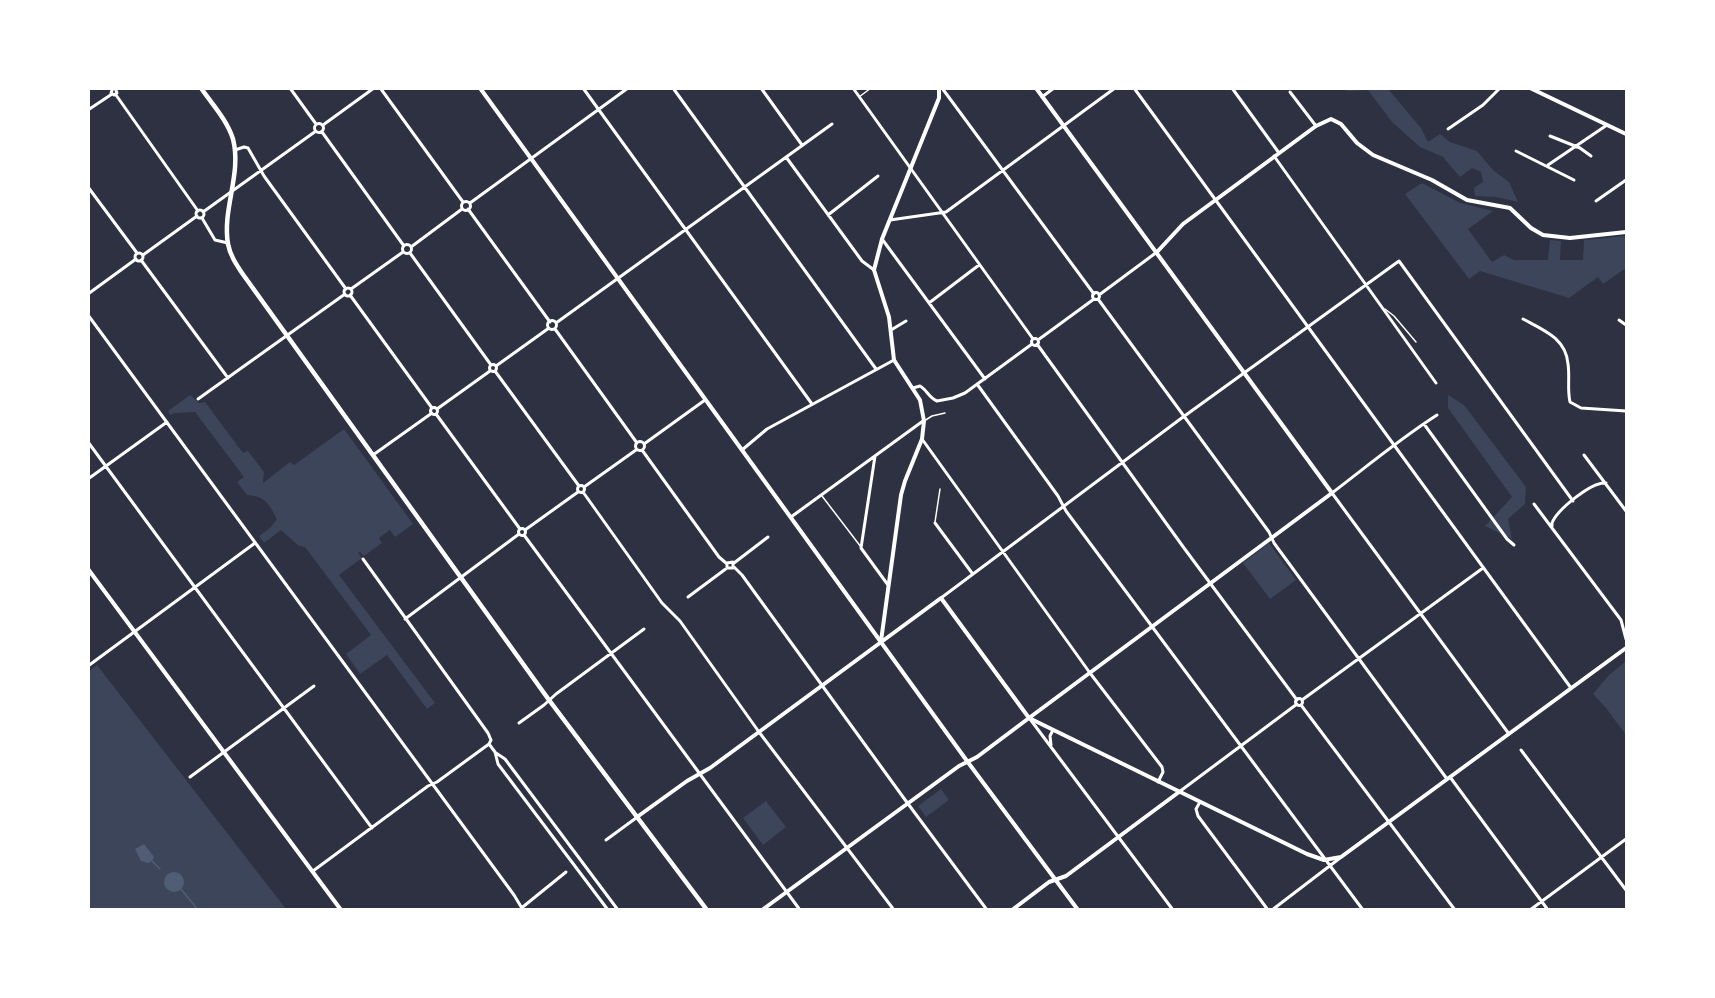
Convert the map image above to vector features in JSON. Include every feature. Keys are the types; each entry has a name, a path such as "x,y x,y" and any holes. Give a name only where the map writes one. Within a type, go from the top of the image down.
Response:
{"main road":[{"path":"201,88 226,123 235,150 228,243 231,255 242,273 549,700 706,909"}],"street":[{"path":"290,88 316,124 315,131"},
{"path":"316,124 323,125 374,88 381,89 463,202 462,209"},
{"path":"480,88 967,761 1078,909"},
{"path":"583,88 812,404"},
{"path":"468,209 470,203 628,88"},
{"path":"673,88 876,369"},
{"path":"761,88 802,145"},
{"path":"853,88 1210,583 1455,909"},
{"path":"881,641 901,495 904,481 922,439 924,421 920,400 894,360 891,330 874,270 882,239 939,98 940,88"},
{"path":"940,88 1097,298 1359,659 1548,909"},
{"path":"1036,88 1509,734"},
{"path":"1042,97 1054,88"},
{"path":"890,220 942,213 1114,88"},
{"path":"1134,88 1571,688"},
{"path":"1232,88 1279,153"},
{"path":"1449,129 1483,105 1500,88"},
{"path":"1530,88 1626,134"},
{"path":"88,110 114,90 198,211 203,212"},
{"path":"1290,92 1316,126"},
{"path":"913,388 924,388 937,401 959,396 1097,298 1157,252 1176,230 1326,120 1335,120 1341,124 1357,143 1373,155 1432,180 1467,200 1510,208 1531,228 1543,235 1570,238 1626,232"},
{"path":"555,329 556,323 832,124"},
{"path":"323,125 322,132 404,246 403,252"},
{"path":"1548,165 1607,125"},
{"path":"202,218 203,212 315,131 322,132"},
{"path":"1550,136 1591,156"},
{"path":"198,399 345,294 346,289 261,170 248,148 235,150"},
{"path":"1516,151 1574,180"},
{"path":"1274,156 1436,383"},
{"path":"786,157 862,261 874,270"},
{"path":"828,215 878,176"},
{"path":"1596,201 1626,180"},
{"path":"88,187 137,253 143,255"},
{"path":"463,202 470,203"},
{"path":"468,209 462,209 411,247 410,253 491,365 496,366"},
{"path":"468,209 550,322 556,323"},
{"path":"141,260 143,255 197,216 198,211"},
{"path":"197,216 202,218 215,240 228,243"},
{"path":"882,239 985,379"},
{"path":"404,246 411,247"},
{"path":"346,289 351,289 403,252 410,253"},
{"path":"88,294 136,259 137,253"},
{"path":"136,259 141,260 228,378"},
{"path":"606,840 759,732 1244,372 1399,261 1573,501"},
{"path":"929,303 979,265"},
{"path":"350,295 351,289"},
{"path":"345,294 350,295 434,413 800,909"},
{"path":"88,315 433,784 521,909 566,872"},
{"path":"1523,319 1552,335 1562,344 1568,363 1570,402 1581,408 1626,411"},
{"path":"1619,320 1626,325"},
{"path":"891,330 906,321"},
{"path":"495,371 496,366 549,328 550,322"},
{"path":"549,328 555,329 637,443 636,450"},
{"path":"742,450 767,429 894,360"},
{"path":"373,456 490,370 491,365"},
{"path":"490,370 495,371 662,603 680,621 759,732 894,909"},
{"path":"977,384 1152,628 1362,909"},
{"path":"642,450 644,444 705,400"},
{"path":"432,408 437,409"},
{"path":"762,909 967,761 977,757 1437,415"},
{"path":"791,517 924,421"},
{"path":"88,479 167,422"},
{"path":"1424,423 1507,539 1514,545"},
{"path":"922,439 1090,673 1162,767 1163,772 1158,782"},
{"path":"88,442 372,828"},
{"path":"637,443 644,444"},
{"path":"405,619 636,450 642,450"},
{"path":"642,450 719,557 731,569 768,537"},
{"path":"1584,455 1626,511"},
{"path":"875,456 861,548 888,585"},
{"path":"1553,529 1552,523 1557,513 1596,484 1606,483"},
{"path":"1534,504 1621,620 1626,639"},
{"path":"935,523 972,573"},
{"path":"88,666 255,543"},
{"path":"313,872 489,744 491,740 363,559"},
{"path":"688,597 727,566 730,561 734,565 907,804 987,909"},
{"path":"1012,909 1055,879 1066,876 1483,568"},
{"path":"88,569 341,909"},
{"path":"941,598 1173,909"},
{"path":"519,723 644,629"},
{"path":"1200,802 1196,809 1198,816 1270,909 1626,648"},
{"path":"190,777 314,686"},
{"path":"1029,718 1302,851 1327,860 1341,857"},
{"path":"1053,730 1050,739 1053,749"},
{"path":"489,744 505,759 618,909"},
{"path":"1521,750 1626,890"},
{"path":"495,752 498,764 608,909"},
{"path":"1530,909 1626,839"}],"lane":[{"path":"859,97 871,88"},
{"path":"1382,307 1394,316 1416,342"},
{"path":"924,421 932,416 945,413"},
{"path":"935,523 940,489"},
{"path":"822,495 861,548"}],"shaded area":[{"path":"1345,89 1388,89 1421,128 1428,142 1440,134 1450,142 1477,151 1493,170 1509,182 1518,202 1496,197 1475,196 1474,188 1483,182 1481,172 1472,168 1460,177 1443,157 1420,147 1392,122 1368,90 1348,91"},
{"path":"1422,183 1460,203 1493,211 1468,229 1492,262 1504,255 1514,260 1548,260 1550,240 1561,241 1560,260 1583,260 1584,240 1626,236 1626,268 1603,284 1598,277 1569,298 1480,271 1469,279 1405,194"},
{"path":"190,395 199,403 205,402 243,453 248,451 264,472 263,483 290,462 294,465 344,429 413,524 395,537 390,530 379,538 382,543 364,556 358,553 362,558 339,575 435,703 427,709 387,655 360,674 346,654 371,635 305,547 299,546 281,530 264,543 259,536 277,519 269,505 258,497 247,495 237,482 244,477 195,412 170,415 168,411"},
{"path":"1448,395 1464,405 1526,487 1525,504 1508,519 1512,539 1485,526 1512,497 1448,408"},
{"path":"1269,543 1296,580 1270,599 1243,563"},
{"path":"1626,661 1626,735 1593,694 1608,676"},
{"path":"97,665 286,909 89,909 88,672"},
{"path":"941,789 949,800 926,817 918,806"},
{"path":"766,801 786,827 763,845 743,818"},
{"path":"144,844 154,857 148,863 141,861 135,849"},
{"path":"174,872 181,875 184,882 181,889 174,892 167,889 164,882 167,875"}],"waterway":[{"path":"152,861 160,869"},
{"path":"181,889 198,910"}]}
